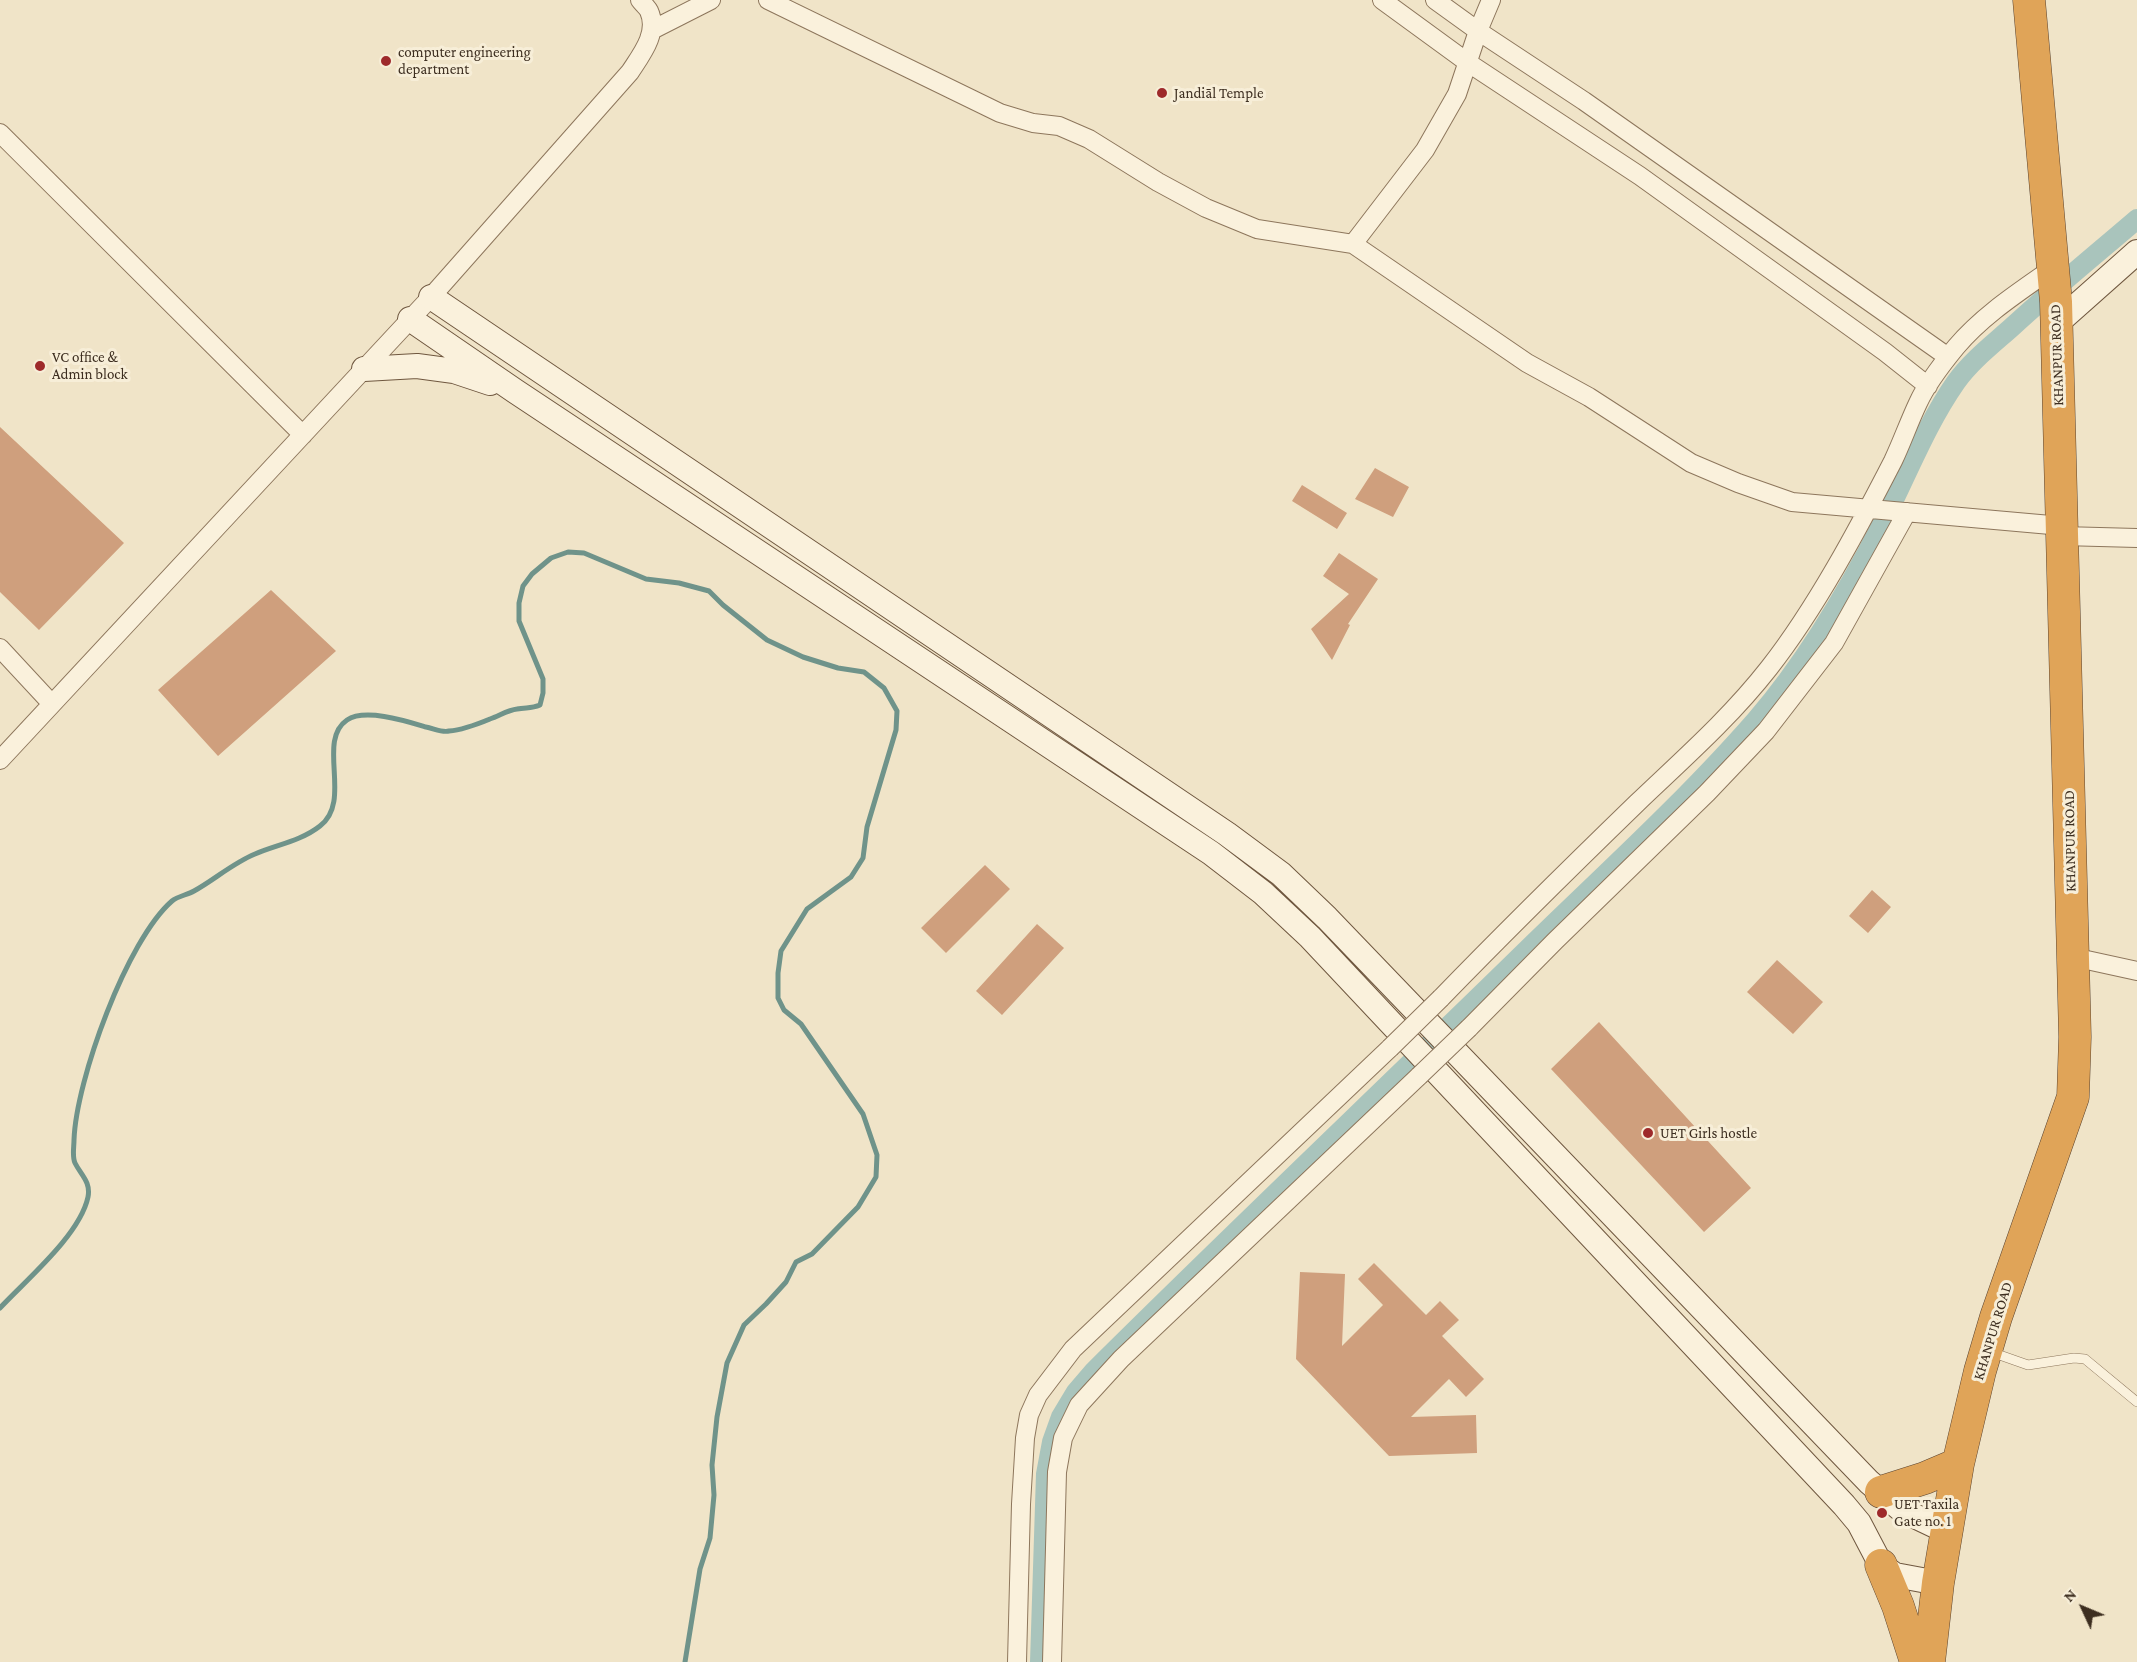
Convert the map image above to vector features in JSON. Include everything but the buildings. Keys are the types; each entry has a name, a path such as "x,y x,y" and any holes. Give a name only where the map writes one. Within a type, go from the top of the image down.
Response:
{"highway":[{"name":"KHANPUR ROAD","path":"1929,1662 1938,1583 1958,1464 1986,1350 2073,1097 2075,1037 2055,293 2029,0"},
{"path":"1891,1501 1925,1478 1958,1464"},
{"path":"1875,1552 1898,1606 1916,1662"}],"street":[{"path":"0,760 431,297 630,72 646,49 652,30 649,11 640,0"},
{"path":"652,30 711,0"},
{"path":"768,0 1000,113 1033,123 1059,126 1089,139 1158,182 1206,208 1257,229 1353,244 1527,363 1589,397 1691,463 1738,483 1792,502 1901,511 2137,538"},
{"path":"1382,0 1584,101 1948,357"},
{"path":"1435,0 1473,46 1640,176 1885,352 1928,386"},
{"path":"1353,244 1425,150 1457,94 1491,0"},
{"path":"0,133 303,435"},
{"path":"1017,1662 1021,1504 1025,1438 1029,1415 1038,1395 1073,1349 1390,1048 1530,906 1717,726 1768,670 1797,630 1872,509 1919,401 1928,386 1948,357 1978,324 2011,298 2055,293 2137,252"},
{"path":"431,297 1217,827 1281,874 1327,918 1891,1501 1946,1531"},
{"path":"410,319 1211,854 1263,893 1310,937 1844,1505 1859,1523 1875,1552 1895,1575 1938,1583"},
{"path":"364,369 426,367 454,372 515,391"},
{"path":"1052,1662 1057,1472 1063,1438 1079,1405 1120,1359 1469,1028 1707,793 1766,730 1834,643 1901,511"},
{"path":"0,648 51,703"},
{"path":"2073,957 2137,971"},
{"path":"1875,1552 1891,1501"}],"lane":[{"path":"1986,1350 2028,1365 2074,1358 2085,1359 2137,1402"}],"waterway":[{"path":"1040,1662 1046,1474 1052,1442 1061,1417 1076,1392 1149,1317 1647,834 1730,749 1775,697 1826,625 1870,548 1926,433 1956,382 1990,346 2137,219"},
{"path":"0,1308 51,1256 83,1212 89,1192 87,1183 74,1158 77,1114 94,1048 122,978 138,946 155,920 174,899 194,891 247,858 297,839 320,826 329,815 334,802 334,742 338,730 347,720 364,715 375,715 446,731 470,726 514,710 540,705 543,679 519,621 519,603 523,586 532,574 551,558 568,552 584,553 646,579 679,583 709,591 767,640 803,657 838,668 864,672 884,688 897,711 896,730 867,827 863,858 851,877 807,909 781,951 778,973 778,998 784,1010 801,1024 863,1114 877,1155 876,1177 858,1207 812,1254 796,1262 786,1282 744,1325 727,1363 717,1417 712,1465 714,1495 710,1538 700,1569 685,1662"}],"place":[{"name":"computer engineering department","path":"386,61"},
{"name":"Jandiāl Temple","path":"1162,93"},
{"name":"VC office & Admin block","path":"40,366"},
{"name":"UET Girls hostle","path":"1648,1133"},
{"name":"UET Taxila Gate no. 1","path":"1882,1513"}]}
